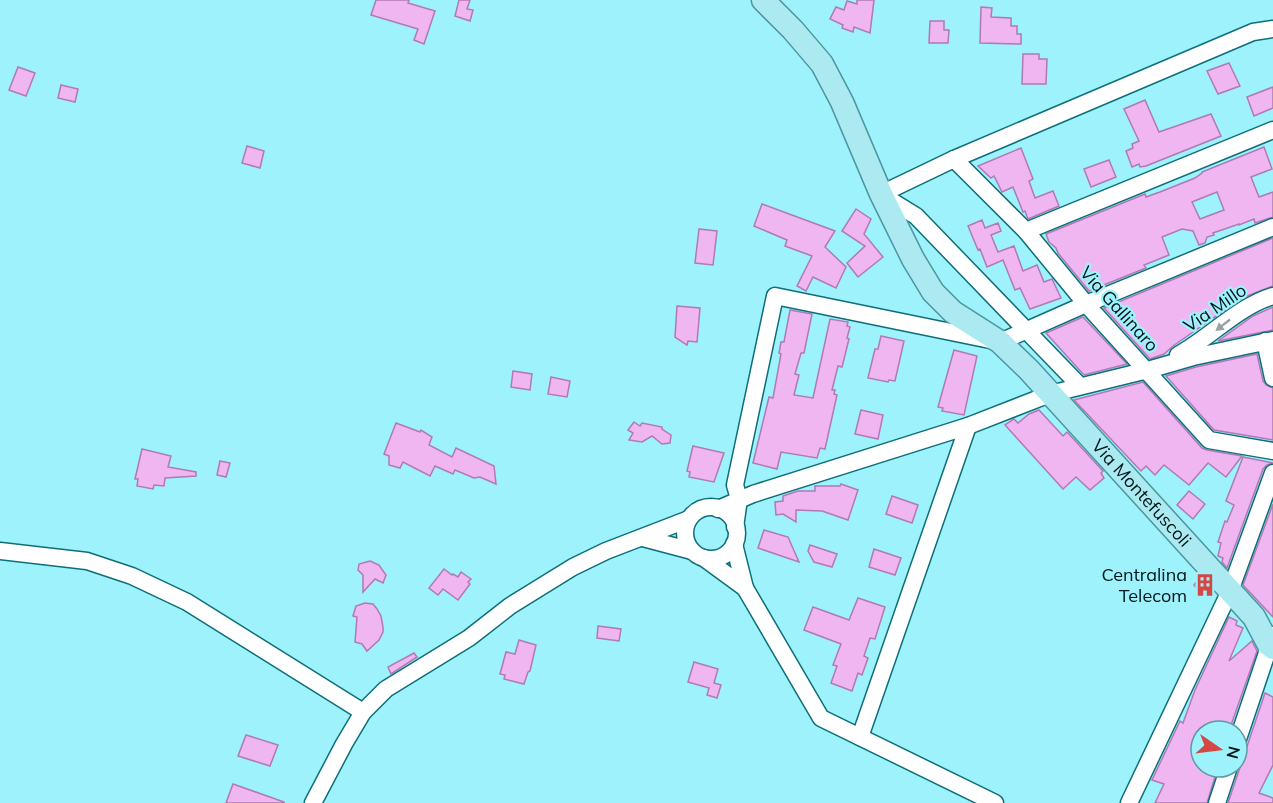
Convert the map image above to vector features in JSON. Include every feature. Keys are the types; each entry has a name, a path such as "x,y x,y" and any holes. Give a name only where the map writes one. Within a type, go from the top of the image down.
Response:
{"main road":[{"name":"Via Montefuscoli","path":"763,0 822,64 842,102 881,194 913,259 933,292 953,312 1000,342 1050,394 1232,586 1272,646"}],"street":[{"path":"881,194 954,159 1253,32 1273,29"},
{"path":"1026,231 1273,130"},
{"name":"Via Gallinaro","path":"954,159 1026,231 1086,304 1209,440 1273,451"},
{"path":"881,194 916,216 1080,386"},
{"path":"643,538 711,559 725,555 735,535 739,499 735,484 775,296 1000,342 1273,227"},
{"name":"Via Millo","path":"1148,370 1203,341 1258,300 1273,296"},
{"path":"313,803 363,712 386,690 469,638 510,606 538,588 606,551 689,519 702,509 718,509 739,499 968,426 1050,394 1080,386 1269,340 1273,378"},
{"path":"860,737 968,426"},
{"path":"1129,803 1232,586 1273,473"},
{"path":"718,509 732,519 745,588 821,718 995,803"},
{"path":"689,519 685,535 687,544 698,555 745,588"},
{"path":"0,551 87,561 132,576 187,602 363,712"},
{"path":"1245,719 1272,646"},
{"path":"1217,803 1225,779"}],"building":[{"path":"376,0 409,0 408,3 435,11 424,44 414,40 418,29 371,15"},
{"path":"459,0 470,0 467,9 473,10 470,21 455,16"},
{"path":"857,0 874,0 870,33 854,27 853,32 842,28 843,25 830,19 836,7 844,10 847,1 857,4"},
{"path":"981,7 992,8 991,17 1011,18 1011,26 1017,26 1017,34 1021,34 1021,44 980,43"},
{"path":"930,21 944,21 944,30 949,30 948,43 929,43"},
{"path":"1023,54 1039,54 1039,59 1047,59 1046,84 1022,84"},
{"path":"1229,63 1240,86 1218,94 1207,71"},
{"path":"18,67 35,73 26,96 9,90"},
{"path":"61,85 78,89 75,102 58,98"},
{"path":"1273,87 1273,108 1254,116 1247,97"},
{"path":"1145,100 1159,132 1211,114 1221,136 1146,166 1140,167 1139,164 1132,167 1126,151 1133,148 1132,144 1139,141 1124,109"},
{"path":"247,146 264,151 260,168 242,163"},
{"path":"1264,147 1272,169 1251,177 1259,197 1273,192 1273,217 1255,223 1254,219 1213,233 1214,235 1207,237 1205,243 1199,245 1193,231 1182,229 1162,237 1169,255 1144,265 1146,268 1089,291 1049,242 1046,234 1145,194 1146,197 1160,192 1195,178 1202,172","holes":["1217,192 1224,210 1200,219 1192,202"]},
{"path":"1021,148 1033,179 1029,181 1035,198 1053,191 1059,206 1028,219 1013,187 1002,192 994,176 991,178 978,166"},
{"path":"1109,160 1116,177 1091,187 1084,169"},
{"path":"762,204 835,231 825,247 846,267 836,288 813,277 806,291 797,286 812,256 785,246 787,240 754,226"},
{"path":"856,209 871,219 864,234 883,257 858,277 847,263 865,246 842,231"},
{"path":"982,220 985,228 998,223 1001,231 991,235 998,252 1014,246 1023,271 1037,265 1044,282 1052,279 1061,298 1030,309 1020,288 1015,290 1003,260 987,267 968,226"},
{"path":"699,229 717,231 713,265 695,263"},
{"path":"1273,238 1273,286 1242,298 1164,354 1150,359 1104,308"},
{"path":"677,306 700,308 697,342 688,341 687,345 675,337"},
{"path":"1273,307 1273,330 1218,341 1253,316"},
{"path":"790,310 812,314 804,353 801,353 795,374 799,375 794,395 813,398 830,319 848,322 847,326 850,327 842,367 838,366 832,390 835,390 834,394 837,395 825,449 820,448 817,458 781,452 777,469 753,463 769,397 773,398 781,342 784,342"},
{"path":"1083,317 1127,364 1084,375 1046,333"},
{"path":"881,336 904,341 895,381 868,378 875,349 878,349"},
{"path":"954,350 977,356 964,415 942,411 943,408 938,407"},
{"path":"1257,354 1263,381 1273,388 1273,440 1214,430 1166,376 1196,367"},
{"path":"513,371 532,374 530,390 511,387"},
{"path":"551,377 570,381 567,397 548,394"},
{"path":"1143,382 1202,448 1242,456 1226,477 1208,463 1189,485 1164,465 1155,475 1146,466 1141,471 1074,400"},
{"path":"861,410 883,415 878,439 855,434"},
{"path":"1039,410 1063,436 1067,432 1103,471 1101,473 1104,478 1090,490 1076,477 1063,489 1005,425 1014,419 1018,423 1029,414"},
{"path":"634,422 640,426 642,423 662,427 671,435 670,443 662,444 652,436 642,442 629,440 633,433 628,430"},
{"path":"396,423 420,432 421,430 432,437 429,445 452,457 456,448 494,466 496,484 455,470 453,474 435,466 430,476 403,462 400,468 389,465 389,456 384,454"},
{"path":"693,446 724,453 714,482 689,477 690,472 687,471"},
{"path":"142,449 171,456 168,467 196,472 196,476 165,478 164,486 154,485 153,489 137,486 138,479 135,479"},
{"path":"1243,457 1273,463 1263,469 1227,568 1222,562 1223,558 1218,556 1221,543 1218,542 1225,521 1227,522 1234,505 1226,501"},
{"path":"220,461 230,463 226,477 217,475"},
{"path":"841,484 858,490 848,520 822,511 796,510 796,522 783,514 776,515 775,502 783,501 783,496 798,491 815,491 815,486 840,486"},
{"path":"1189,491 1205,504 1193,519 1177,505"},
{"path":"892,496 918,505 912,523 886,514"},
{"path":"1273,504 1273,617 1243,585"},
{"path":"764,530 788,537 799,562 758,548"},
{"path":"810,545 837,554 832,567 814,562 808,551"},
{"path":"874,549 901,558 895,575 869,567"},
{"path":"370,561 379,565 386,575 383,583 375,579 363,592 363,575 358,570 359,564"},
{"path":"444,569 458,577 461,572 471,579 458,600 443,589 438,595 429,588"},
{"path":"1200,578 1212,590 1205,597 1194,585"},
{"path":"858,598 885,607 875,639 870,638 864,656 868,658 862,675 858,673 852,691 831,683 837,666 833,665 841,644 804,630 813,607 849,620"},
{"path":"365,603 373,604 377,609 383,627 379,640 367,651 362,644 355,642 357,617 353,616 356,606"},
{"path":"1229,617 1237,621 1236,625 1243,628 1229,661 1252,641 1257,651 1233,719 1189,719 1189,779 1214,779 1207,803 1155,803 1164,784 1152,780 1180,721 1183,723 1195,690"},
{"path":"598,626 621,629 619,641 597,638"},
{"path":"519,640 536,645 530,671 524,684 504,679 505,675 500,674 506,652 515,654"},
{"path":"414,653 417,657 391,674 388,667"},
{"path":"694,662 718,669 714,683 721,685 717,698 707,695 709,688 688,682"},
{"path":"1265,693 1273,697 1273,765 1259,793 1273,798 1273,803 1228,803 1236,779 1249,779 1249,741"},
{"path":"246,735 278,745 270,766 238,756"},
{"path":"233,784 284,802 284,803 226,803"}],"place":[{"name":"Centralina Telecom","path":"1205,585"}]}
